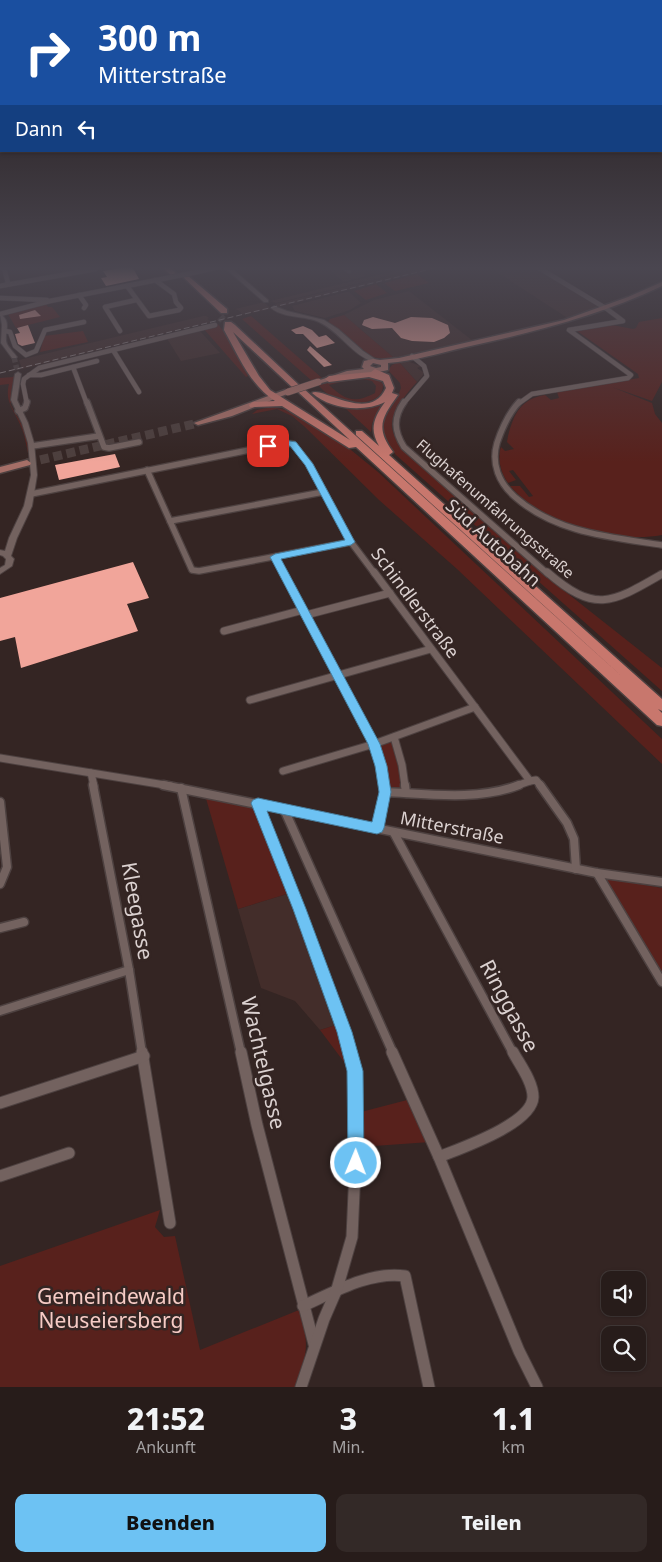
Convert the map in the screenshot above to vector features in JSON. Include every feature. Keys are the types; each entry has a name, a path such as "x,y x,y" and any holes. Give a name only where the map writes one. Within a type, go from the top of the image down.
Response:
{"highway":[{"path":"229,333 251,372 271,394 283,403 303,413 394,475"},
{"name":"Süd Autobahn","path":"243,333 392,462 662,706"},
{"path":"305,388 339,403 360,406 376,402 385,398 390,388 386,377 374,364"},
{"path":"374,364 395,383 396,388 395,393 381,412 377,421 381,442 392,456 392,462"},
{"path":"329,379 372,374 385,381 390,388"},
{"name":"Süd Autobahn","path":"305,388 394,475 662,722"},
{"path":"263,401 271,394"},
{"path":"253,405 283,403"}],"main road":[{"path":"336,333 374,364"},
{"path":"271,394 288,392 374,364 523,333"},
{"path":"198,423 263,401"},
{"path":"0,470 27,463"}],"street":[{"path":"3,333 4,343 14,357"},
{"path":"10,333 13,346 23,354 29,355 36,351 44,333"},
{"path":"18,411 27,406 23,384 24,379 39,368 183,333"},
{"name":"Flughafenumfahrungsstraße","path":"573,333 630,373 631,377 532,394 521,398 499,437 494,452 494,464 504,488 520,503 551,522 591,535 662,545"},
{"path":"113,350 139,392"},
{"name":"Flughafenumfahrungsstraße","path":"412,356 425,367 427,374 400,409 395,430 398,439 404,447 565,588 587,600 601,602 611,600 662,574"},
{"path":"29,375 41,375 98,361"},
{"path":"73,367 102,445 106,448 139,442"},
{"path":"0,571 9,564 8,555 13,538 24,517 34,475 32,446 13,395 18,372"},
{"path":"32,446 99,436"},
{"name":"Schindlerstraße","path":"31,494 290,443 309,464 351,542 530,781 536,780 567,823 574,839 576,869"},
{"path":"147,470 192,570 199,571 351,542"},
{"path":"170,521 323,492"},
{"path":"8,555 0,551 13,538"},
{"path":"275,557 374,744 381,766 385,792 377,828"},
{"path":"224,631 390,593"},
{"path":"250,700 431,649"},
{"path":"283,771 374,744 475,707"},
{"path":"394,737 402,765 406,793"},
{"name":"Mitterstraße","path":"0,758 181,788 576,869 662,882"},
{"name":"Kleegasse","path":"91,773 129,970 170,1223"},
{"path":"385,792 439,795 501,792 530,781"},
{"name":"Wachtelgasse","path":"181,788 257,1125 314,1345"},
{"path":"0,802 7,867 0,884"},
{"path":"258,803 332,996 355,1071 357,1124 352,1237 337,1289 314,1345 301,1387"},
{"path":"284,809 439,1157 519,1351 537,1387"},
{"name":"Ringgasse","path":"394,833 531,1086 534,1099 520,1118 479,1140 439,1157"},
{"path":"597,873 662,982"},
{"path":"0,928 24,922"},
{"path":"0,1011 129,970"},
{"path":"0,1103 144,1056"},
{"path":"0,1176 69,1154"},
{"path":"304,1306 337,1289 396,1273 405,1276 429,1387"}],"shaded area":[{"path":"133,333 169,333 22,369 19,360"},
{"path":"186,333 201,333 220,353 181,361 166,337"},
{"path":"365,333 462,333 473,341 394,358"},
{"path":"407,361 421,366 417,368 423,372 423,375 417,382 399,362"},
{"path":"290,893 339,1024 320,1030 295,1001 261,988 238,909"}],"green space":[{"path":"84,333 88,342 40,352 44,336"},
{"path":"207,333 224,333 235,348 248,376 246,377"},
{"path":"257,333 270,333 322,378 312,381"},
{"path":"341,333 365,333 394,358 372,357"},
{"path":"579,333 662,333 662,382 652,401 612,387 652,403 655,414 662,423 662,535 643,537 622,536 580,528 540,511 510,486 520,486 529,497 533,496 513,470 509,471 516,480 508,483 503,475 500,461 501,447 505,451 514,449 507,442 508,436 516,414 524,404 545,395 551,400 559,398 557,392 639,378 638,374"},
{"path":"399,362 417,382 405,397 392,422 392,428 398,443 562,589 662,668 662,691 396,455 388,444 383,427 384,420 401,388 400,383 388,370 392,365"},
{"path":"15,374 11,392 12,402 10,403 26,433 29,446 28,453 20,423 9,402 9,384 0,385 0,378 13,377"},
{"path":"369,376 383,384 382,392 370,401 353,402 336,399 318,385 348,379 329,385 345,397 350,399 361,398 375,393 376,386 372,381 358,378"},
{"path":"379,403 383,407 372,423 371,432 345,408 347,406"},
{"path":"271,407 286,410 302,418 351,450 378,472 662,739 662,764 457,569 379,500 305,427 292,416 277,409 252,414 257,410"},
{"path":"390,742 394,745 404,790 391,791 388,787 379,748 381,744"},
{"path":"205,795 256,805 290,893 238,909"},
{"path":"604,878 662,888 662,975"},
{"path":"339,1024 350,1070 320,1030"},
{"path":"411,1099 430,1142 360,1147 361,1112"},
{"name":"Gemeindewald Neuseiersberg","path":"160,1210 155,1227 164,1237 175,1236 200,1350 299,1310 305,1332 306,1349 296,1387 0,1387 0,1266"}],"building":[{"path":"31,333 35,343 22,346 18,344 15,334"},
{"path":"294,333 315,333 319,337 326,335 335,343 317,348 303,334"},
{"path":"396,333 450,333 434,342 412,341 401,338"},
{"path":"310,346 332,365 324,367 307,350"},
{"path":"115,454 120,467 59,480 55,465"},
{"path":"133,562 149,598 127,604 138,631 21,668 15,637 0,641 0,598"}],"tunnel":[{"path":"14,357 17,370"},
{"path":"27,463 198,423"}],"railway":[{"path":"0,373 167,333"}],"route":[{"path":"268,446 284,443 293,444 309,464 351,542 275,557 374,744 381,766 385,792 377,828 258,803 332,996 355,1071 356,1163"}]}
